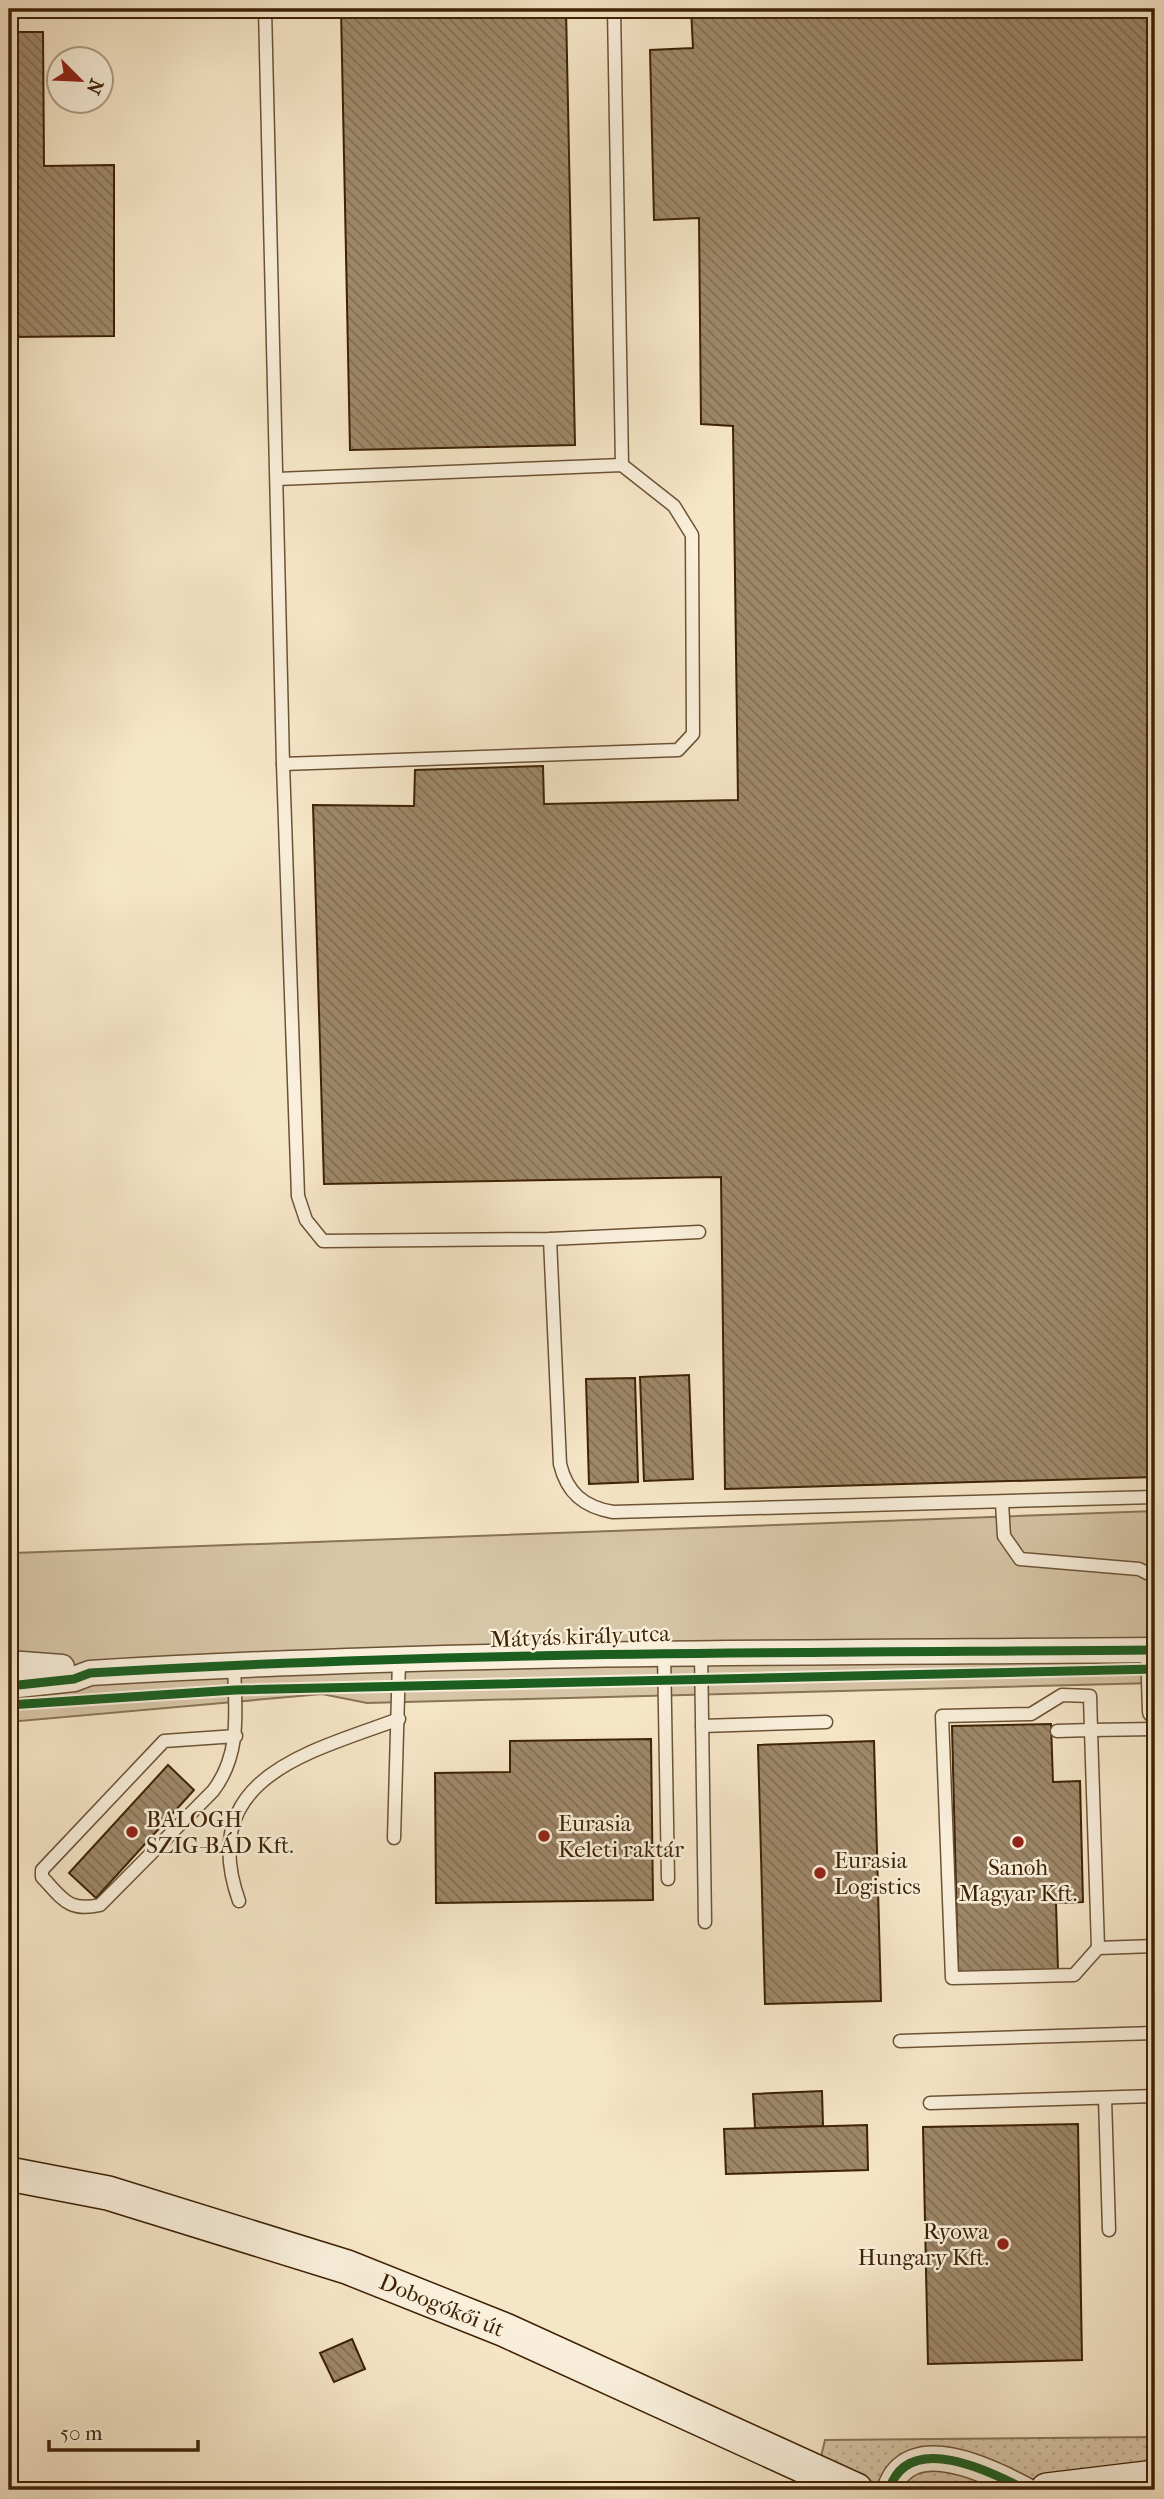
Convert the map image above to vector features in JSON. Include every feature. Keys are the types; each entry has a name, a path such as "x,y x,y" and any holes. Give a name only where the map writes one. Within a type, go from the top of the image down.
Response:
{"main road":[{"name":"Dobogókői út","path":"9,2174 108,2193 347,2267 505,2330 856,2490"},
{"path":"1047,2490 1155,2477"}],"street":[{"name":"Mátyás király utca","path":"9,1686 74,1679 90,1673 234,1664 701,1651 1154,1650"},
{"path":"1154,1650 1155,1711"},
{"name":"Mátyás király utca","path":"9,1663 74,1667 90,1673"},
{"path":"889,2490 900,2468 912,2462 928,2460 978,2465 1026,2490"}],"lane":[{"path":"265,9 283,764 298,1196 306,1220 323,1241 550,1239 699,1232"},
{"path":"614,9 622,465"},
{"path":"276,479 622,465 674,506 692,535 694,734 678,750 283,764"},
{"path":"550,1239 560,1464 569,1488 587,1504 613,1512 1155,1497"},
{"path":"1002,1503 1004,1536 1020,1559 1139,1569 1155,1577 1154,1650"},
{"path":"701,1651 705,1922"},
{"path":"664,1652 668,1880"},
{"path":"394,1838 399,1661"},
{"path":"234,1664 236,1736 229,1765 213,1791 100,1905 80,1909 68,1903 42,1877 42,1870 164,1741 236,1736"},
{"path":"1062,1695 1090,1696 1091,1730 1098,1948 1074,1975 952,1978 942,1716 1031,1714 1062,1695"},
{"path":"239,1901 229,1866 230,1849 236,1816 251,1789 279,1766 301,1755 399,1719"},
{"path":"702,1727 826,1722"},
{"path":"1057,1731 1155,1729"},
{"path":"1098,1948 1155,1946"},
{"path":"900,2041 1155,2033"},
{"path":"930,2103 1155,2096"},
{"path":"1105,2098 1109,2230"}],"shaded area":[{"path":"9,1205 14,1553 1155,1511 1155,1683 367,1703 322,1694 9,1722"},
{"path":"1155,2437 1155,2490 813,2490 825,2440"}],"building":[{"path":"341,9 566,9 575,445 350,450"},
{"path":"691,9 1155,9 1155,1477 725,1489 721,1177 324,1184 313,805 414,806 415,770 543,766 544,804 738,800 733,426 701,424 699,218 654,220 650,50 693,48"},
{"path":"9,32 43,32 44,166 114,165 114,336 9,337"},
{"path":"689,1375 693,1479 644,1481 640,1377"},
{"path":"635,1378 638,1482 589,1484 586,1379"},
{"name":"Sanoh Magyar Kft.","path":"1051,1724 1053,1782 1080,1781 1083,1902 1056,1903 1058,1970 958,1973 952,1726"},
{"name":"Eurasia Keleti raktár","path":"651,1739 653,1900 436,1903 435,1773 510,1772 510,1741"},
{"name":"Eurasia Logistics","path":"874,1741 881,2001 765,2004 758,1745"},
{"name":"BALOGH SZIG-BÁD Kft.","path":"168,1765 194,1790 96,1898 69,1873"},
{"path":"822,2091 823,2126 755,2128 753,2094"},
{"name":"Ryowa Hungary Kft.","path":"1078,2124 1082,2360 928,2364 923,2127"},
{"path":"867,2125 868,2170 726,2174 724,2129"},
{"path":"352,2339 365,2369 334,2382 320,2353"}],"cycle path":[{"path":"9,1686 74,1679 90,1673 356,1661 622,1654 1155,1650"},
{"path":"9,1705 235,1690 1155,1669"},
{"path":"889,2490 899,2472 913,2462 931,2459 951,2460 972,2466 1026,2490"}],"place":[{"name":"BALOGH SZIG-BÁD Kft.","path":"132,1832"},
{"name":"Eurasia Keleti raktár","path":"544,1836"},
{"name":"Sanoh Magyar Kft.","path":"1018,1842"},
{"name":"Eurasia Logistics","path":"820,1873"},
{"name":"Ryowa Hungary Kft.","path":"1003,2244"}]}
